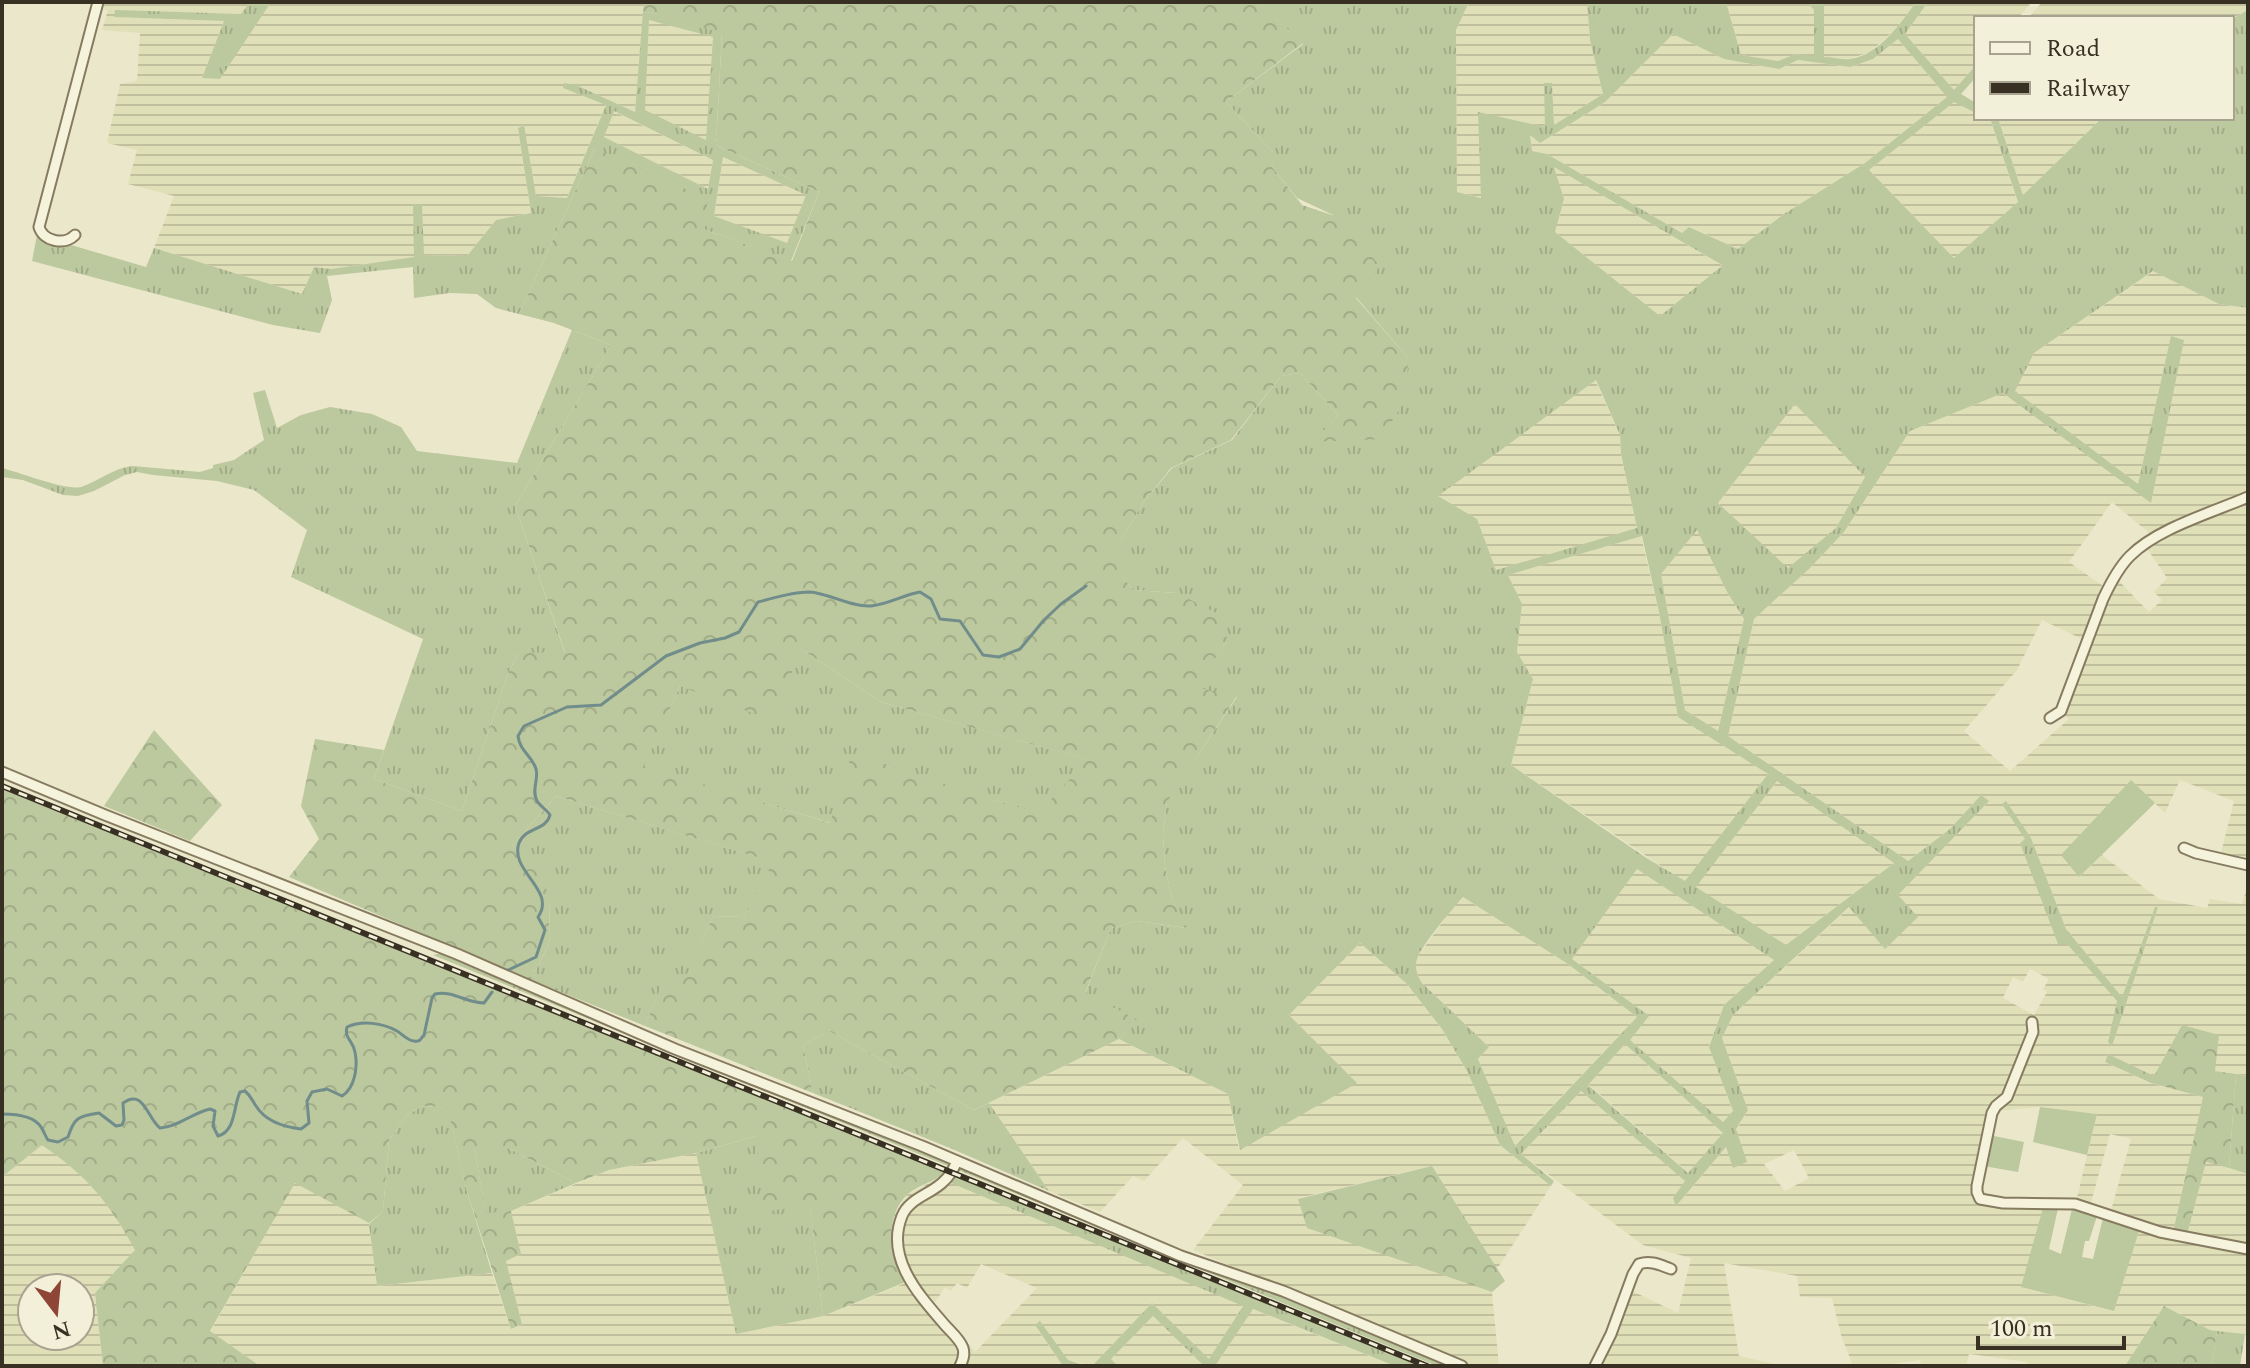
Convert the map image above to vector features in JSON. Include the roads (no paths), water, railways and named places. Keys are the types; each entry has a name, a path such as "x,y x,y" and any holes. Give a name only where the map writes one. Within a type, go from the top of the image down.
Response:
{"street":[{"path":"75,235 71,240 46,238 39,227 98,2"},
{"path":"2050,718 2061,711 2103,599 2128,558 2161,534 2248,497"},
{"path":"2,772 504,975 675,1049 957,1161 1181,1256 1283,1291 1462,1366"},
{"path":"2184,848 2248,865"},
{"path":"2032,1022 2033,1032 2007,1097 1992,1113 1977,1186 1980,1199 2003,1203 2075,1204 2160,1232 2248,1249"},
{"path":"957,1161 945,1181 909,1205 902,1214 899,1251 907,1276 960,1343 964,1354 960,1366"},
{"path":"1595,1366 1639,1264 1653,1262 1671,1269"}],"waterway":[{"path":"506,971 536,957 545,930 538,917 542,898 520,863 518,853 522,838 544,824 550,815 535,797 536,769 518,736 524,726 567,707 601,705 666,656 739,632 758,602 777,597 809,592 871,606 920,592 931,599 940,619 960,621 983,655 999,657 1020,649 1044,620 1086,586"},
{"path":"2,1114 34,1120 48,1140 58,1142 68,1137 75,1122 86,1115 99,1113 116,1126 122,1125 123,1103 136,1099 160,1128 203,1111 215,1111 213,1126 218,1136 228,1129 240,1092 245,1091 270,1120 301,1129 309,1123 307,1101 312,1092 327,1089 342,1096 353,1083 356,1058 347,1027 379,1024 418,1041 424,1035 435,994 484,1003 492,992"}],"railway":[{"path":"2,786 1427,1366"}]}
